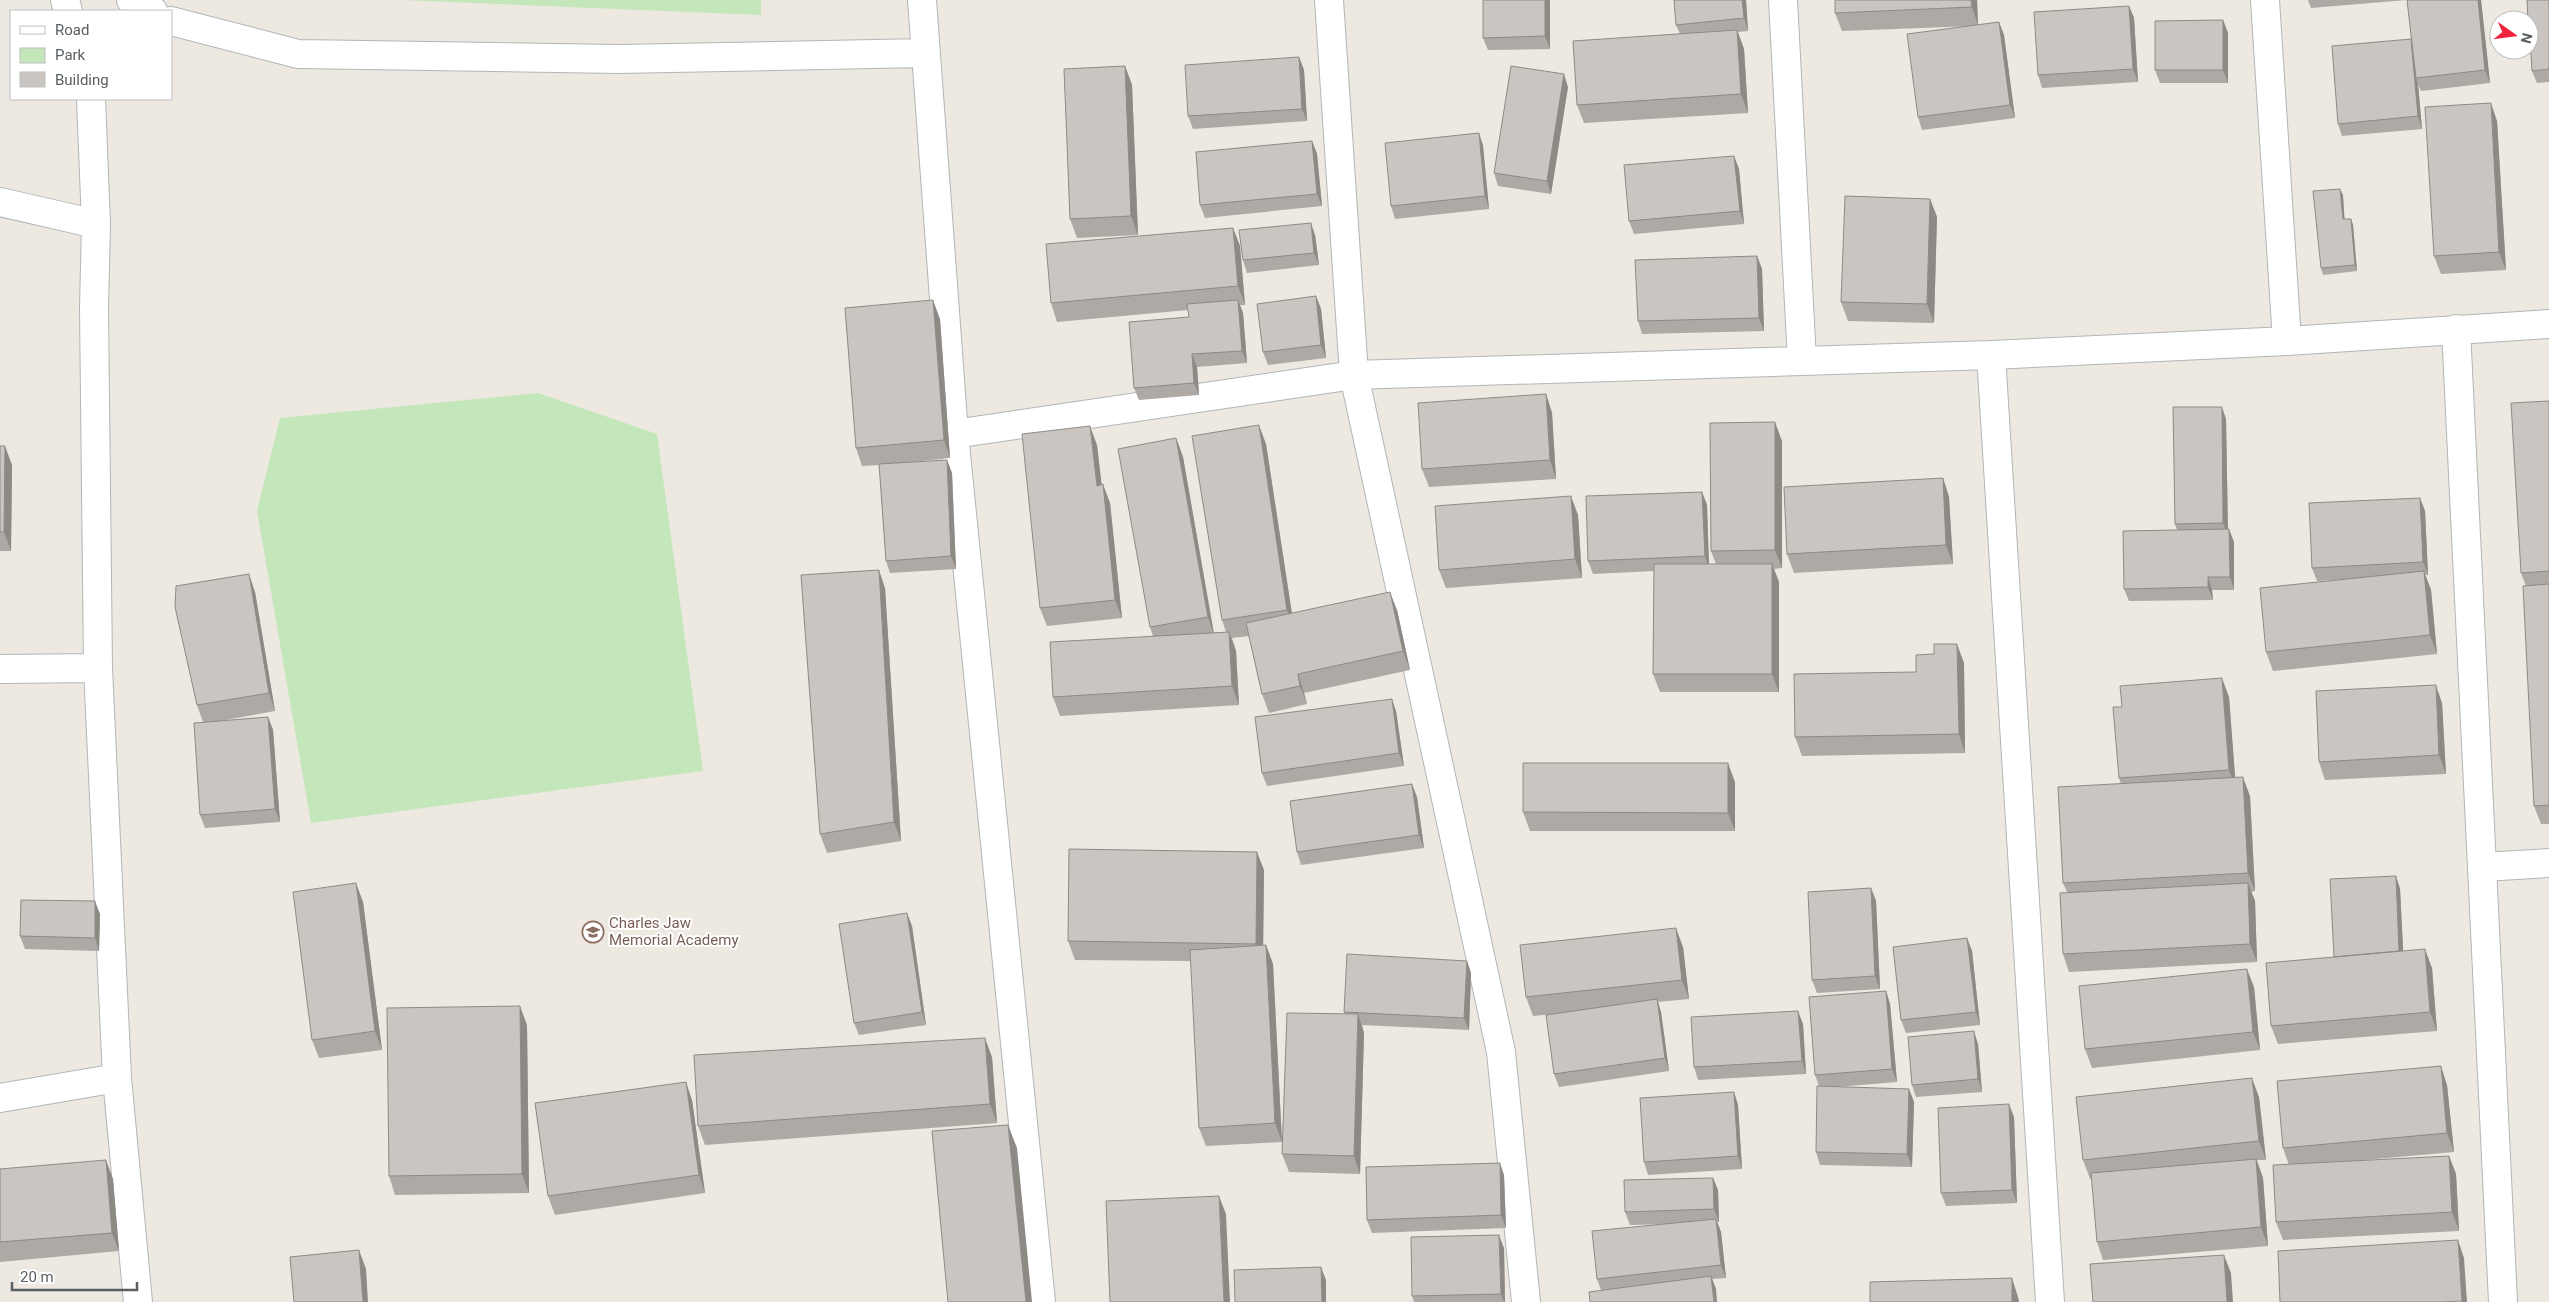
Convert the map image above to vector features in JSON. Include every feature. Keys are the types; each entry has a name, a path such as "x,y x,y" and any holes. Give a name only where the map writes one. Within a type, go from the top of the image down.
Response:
{"street":[{"path":"131,0 150,10"},
{"path":"922,0 954,434 1041,1302"},
{"path":"1329,0 1354,375 1501,1052 1526,1302"},
{"path":"1783,0 1802,361"},
{"path":"2265,0 2287,342"},
{"path":"172,21 298,54 618,59 925,53"},
{"path":"91,100 96,224 94,308 98,668 117,1078 138,1302"},
{"path":"0,202 96,224"},
{"path":"954,434 1354,375 1991,355 2287,342 2549,324"},
{"path":"2456,329 2503,1302"},
{"path":"1991,355 2050,1302"},
{"path":"0,669 98,668"},
{"path":"2483,867 2549,863"},
{"path":"0,1098 117,1078"}],"green space":[{"path":"402,0 761,0 761,15"},
{"path":"538,393 657,434 703,771 311,823 257,511 280,418"}],"building":[{"path":"1483,0 1545,0 1545,36 1483,38"},
{"path":"1674,0 1742,0 1744,18 1676,25"},
{"path":"1835,0 1971,0 1972,7 1835,13"},
{"path":"2407,0 2478,0 2485,70 2416,78"},
{"path":"2527,0 2549,0 2549,69 2532,71 2531,60 2539,60 2539,10 2528,10"},
{"path":"2129,6 2133,69 2038,75 2034,12"},
{"path":"2223,20 2223,70 2155,70 2155,21"},
{"path":"1999,22 2010,105 1918,117 1907,34"},
{"path":"1737,30 1741,94 1577,105 1573,41"},
{"path":"2411,39 2418,116 2338,124 2332,46"},
{"path":"1299,57 1302,109 1188,116 1185,65"},
{"path":"1125,66 1131,216 1070,219 1064,69"},
{"path":"1511,66 1564,74 1547,181 1494,173"},
{"path":"2491,103 2499,252 2434,256 2425,107"},
{"path":"1479,133 1485,196 1391,206 1385,143"},
{"path":"1312,141 1317,194 1200,205 1196,152"},
{"path":"1734,156 1740,211 1629,221 1624,165"},
{"path":"2340,189 2343,219 2351,219 2355,265 2321,268 2313,191"},
{"path":"1845,196 1930,199 1927,304 1841,302"},
{"path":"1311,223 1314,253 1243,260 1239,230"},
{"path":"1233,228 1238,286 1051,303 1046,244"},
{"path":"1757,256 1759,318 1638,321 1635,260"},
{"path":"1316,296 1321,345 1263,352 1257,304"},
{"path":"933,300 944,440 856,448 845,308"},
{"path":"1238,300 1242,351 1192,354 1194,383 1134,388 1129,322 1189,317 1187,304"},
{"path":"1546,394 1550,460 1422,469 1418,403"},
{"path":"2549,401 2549,571 2521,573 2511,403"},
{"path":"2173,407 2222,407 2223,523 2175,524"},
{"path":"1775,422 1775,550 1711,551 1710,423"},
{"path":"1259,425 1287,610 1222,620 1192,436"},
{"path":"1090,426 1097,486 1103,484 1115,600 1040,608 1022,434"},
{"path":"1176,438 1208,617 1150,627 1118,449"},
{"path":"0,446 5,446 4,532 0,532"},
{"path":"947,460 951,556 886,561 879,464"},
{"path":"1943,478 1946,545 1787,554 1784,487"},
{"path":"1702,492 1705,556 1588,561 1586,496"},
{"path":"1571,496 1575,559 1439,570 1435,506"},
{"path":"2420,498 2423,562 2312,568 2309,503"},
{"path":"2229,529 2230,577 2208,577 2208,587 2124,589 2123,531"},
{"path":"1654,564 1772,564 1772,674 1653,674"},
{"path":"879,570 894,822 820,834 801,575"},
{"path":"2424,571 2430,635 2266,652 2260,588"},
{"path":"249,574 269,693 197,705 175,607 176,586"},
{"path":"2549,584 2549,805 2534,806 2523,586"},
{"path":"1390,592 1403,651 1298,674 1300,686 1262,694 1246,623"},
{"path":"1229,632 1232,686 1053,697 1050,642"},
{"path":"1934,644 1957,644 1959,734 1795,737 1794,674 1916,672 1916,655 1934,654"},
{"path":"2222,678 2229,770 2119,778 2113,707 2122,707 2120,686"},
{"path":"2436,685 2439,755 2319,762 2316,691"},
{"path":"1392,699 1399,753 1262,773 1255,717"},
{"path":"268,717 275,809 200,815 194,723"},
{"path":"1523,763 1728,763 1728,813 1523,812"},
{"path":"2243,777 2248,873 2063,883 2058,787"},
{"path":"1412,784 1419,835 1297,852 1290,801"},
{"path":"1069,849 1257,852 1256,944 1068,941"},
{"path":"2396,876 2399,951 2334,957 2330,879"},
{"path":"356,883 375,1031 312,1040 293,892"},
{"path":"2248,883 2250,944 2063,954 2060,893"},
{"path":"1871,888 1875,976 1812,980 1808,892"},
{"path":"21,900 95,901 95,938 20,936"},
{"path":"907,913 922,1012 854,1023 839,924"},
{"path":"1676,928 1682,980 1526,997 1520,945"},
{"path":"1967,938 1976,1012 1901,1020 1893,947"},
{"path":"1266,945 1275,1123 1199,1128 1190,950"},
{"path":"2425,949 2430,1012 2271,1026 2266,963"},
{"path":"1347,954 1467,961 1464,1018 1344,1012"},
{"path":"2247,969 2253,1032 2085,1049 2079,986"},
{"path":"1886,991 1892,1069 1815,1075 1809,997"},
{"path":"1657,999 1665,1058 1554,1074 1546,1015"},
{"path":"520,1006 522,1174 389,1176 387,1008"},
{"path":"1798,1011 1802,1061 1694,1067 1691,1017"},
{"path":"1287,1013 1358,1014 1354,1156 1282,1154"},
{"path":"1974,1031 1978,1079 1912,1085 1908,1037"},
{"path":"985,1038 990,1104 698,1126 694,1055"},
{"path":"2441,1066 2447,1133 2283,1148 2277,1081"},
{"path":"2252,1078 2259,1141 2083,1160 2076,1097"},
{"path":"686,1082 699,1175 548,1196 535,1103"},
{"path":"1817,1086 1909,1089 1907,1154 1816,1152"},
{"path":"1734,1092 1738,1156 1644,1162 1640,1098"},
{"path":"2009,1104 2012,1190 1941,1193 1938,1108"},
{"path":"1008,1125 1026,1302 948,1302 932,1131"},
{"path":"2449,1156 2452,1212 2276,1222 2273,1165"},
{"path":"2256,1159 2261,1227 2097,1242 2091,1173"},
{"path":"106,1160 112,1233 0,1242 0,1169"},
{"path":"1500,1163 1501,1215 1367,1220 1366,1167"},
{"path":"1713,1178 1714,1209 1625,1212 1624,1180"},
{"path":"1219,1196 1224,1302 1110,1302 1106,1201"},
{"path":"1716,1219 1721,1265 1597,1279 1592,1231"},
{"path":"1499,1235 1501,1294 1412,1296 1411,1237"},
{"path":"2458,1240 2462,1301 2280,1302 2278,1251"},
{"path":"359,1250 363,1302 294,1302 290,1257"},
{"path":"2224,1255 2227,1302 2093,1302 2090,1264"},
{"path":"1321,1267 1322,1302 1235,1302 1234,1270"},
{"path":"1711,1276 1714,1302 1590,1302 1589,1292"},
{"path":"2012,1278 2012,1302 1870,1302 1870,1282"}],"place":[{"name":"Charles Jaw Memorial Academy","path":"593,932"}]}
